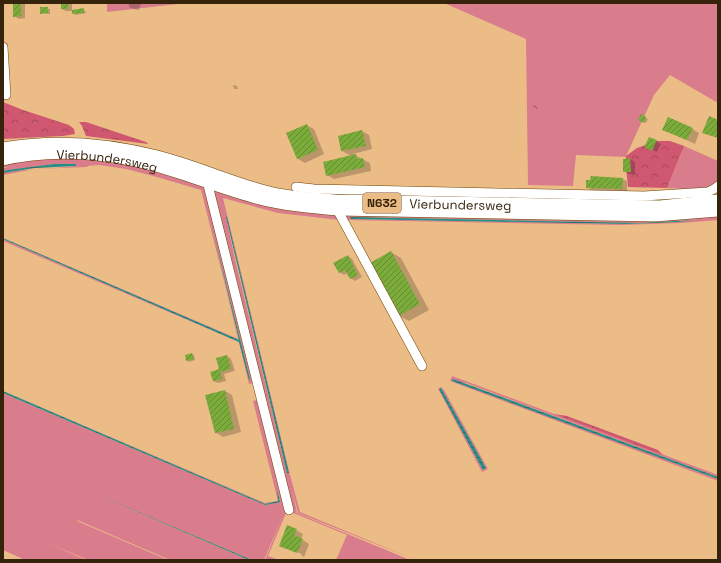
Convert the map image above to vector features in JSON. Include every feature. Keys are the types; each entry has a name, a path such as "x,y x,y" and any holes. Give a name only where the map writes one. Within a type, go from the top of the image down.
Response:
{"main road":[{"name":"Vierbundersweg","path":"3,150 64,145 108,148 158,158 207,179 262,192 290,197 336,201 660,208 718,202"}],"street":[{"path":"3,47 6,95"},
{"name":"Vierbundersweg","path":"3,161 34,155 88,156 142,164 181,175 207,179"},
{"path":"207,179 289,510"},
{"name":"Vierbundersweg","path":"336,201 644,196 708,192 718,186"},
{"name":"Vierbundersweg","path":"296,187 336,201 655,217 718,212"},
{"path":"336,201 422,366"}],"shaded area":[{"path":"107,3 187,3 107,12"},
{"path":"444,3 718,3 718,103 670,75 654,95 626,157 576,155 573,186 528,185 526,39"},
{"path":"684,146 718,161 718,182 711,188 701,190 667,188"},
{"path":"73,157 129,164 208,186 255,379 253,383 249,384 239,342 3,241 3,239 240,342 250,379 210,220 239,341 3,238 238,339 201,190 126,169 99,165 87,167 37,169 76,166 54,164 3,171 3,168 8,167 3,167 3,163 23,160"},
{"path":"34,169 3,175 3,173"},
{"path":"212,188 335,213 340,220 278,213 223,198 300,512 416,560 298,513 292,489 297,513 410,560 336,560 347,535 291,512","holes":["226,217 288,473 235,259"]},
{"path":"345,213 718,214 718,220 620,225 346,220","holes":["351,217 638,223 695,220 626,224 351,219"]},
{"path":"452,376 718,475 718,477 466,383 453,381 718,479 718,481 450,381"},
{"path":"441,387 444,390 488,469 482,472 438,389","holes":["441,388 486,468 483,470 440,389"]},
{"path":"3,391 265,503 278,501 253,401 257,400 261,403 288,513 286,513 268,556 279,560 265,560 284,514 264,560 252,560 97,495 249,560 170,560 77,520 168,560 88,560 43,541 86,560 25,560 3,550 3,393 265,505 280,501 277,489 279,501 265,504"}],"green space":[{"path":"3,102 69,125 74,129 75,134 3,139"},
{"path":"79,122 86,122 146,142 148,144 86,136"},
{"path":"657,141 670,141 684,146 667,188 628,187 626,156 637,148"},
{"path":"554,414 567,416 658,450 663,455"}],"water":[{"path":"54,164 76,164 76,166 35,168 3,173 3,171 8,170"},
{"path":"227,217 289,473 287,473"},
{"path":"350,217 638,223 695,220 626,224 351,219"},
{"path":"210,219 250,379 249,380 239,342 3,239 239,340"},
{"path":"453,379 718,477 718,479 452,381"},
{"path":"441,388 486,468 483,470 439,389"},
{"path":"3,391 265,504 278,501 277,489 280,502 265,505 3,393"},
{"path":"91,492 252,560 249,560"}],"building":[{"path":"13,3 21,3 21,16 13,17"},
{"path":"61,3 68,3 68,9 61,9"},
{"path":"40,7 48,7 48,13 40,14"},
{"path":"84,8 84,13 72,14 72,10"},
{"path":"641,114 646,117 644,123 638,120"},
{"path":"709,116 718,120 718,138 702,133"},
{"path":"668,117 693,128 687,140 662,130"},
{"path":"307,124 318,150 297,159 286,133"},
{"path":"362,130 366,146 341,151 338,136"},
{"path":"649,137 657,140 652,151 644,147"},
{"path":"356,154 357,159 363,158 365,167 326,176 323,162"},
{"path":"630,158 631,172 623,172 623,159"},
{"path":"591,176 623,178 622,189 586,188 586,180 590,180"},
{"path":"391,251 420,304 399,316 370,263"},
{"path":"348,255 358,275 350,279 345,270 339,273 333,263"},
{"path":"192,353 194,359 186,361 185,355"},
{"path":"227,355 231,369 220,372 222,379 213,381 210,372 219,369 216,358"},
{"path":"225,390 234,429 215,433 205,395"},
{"path":"287,525 297,529 294,535 303,539 297,553 279,546"}]}
